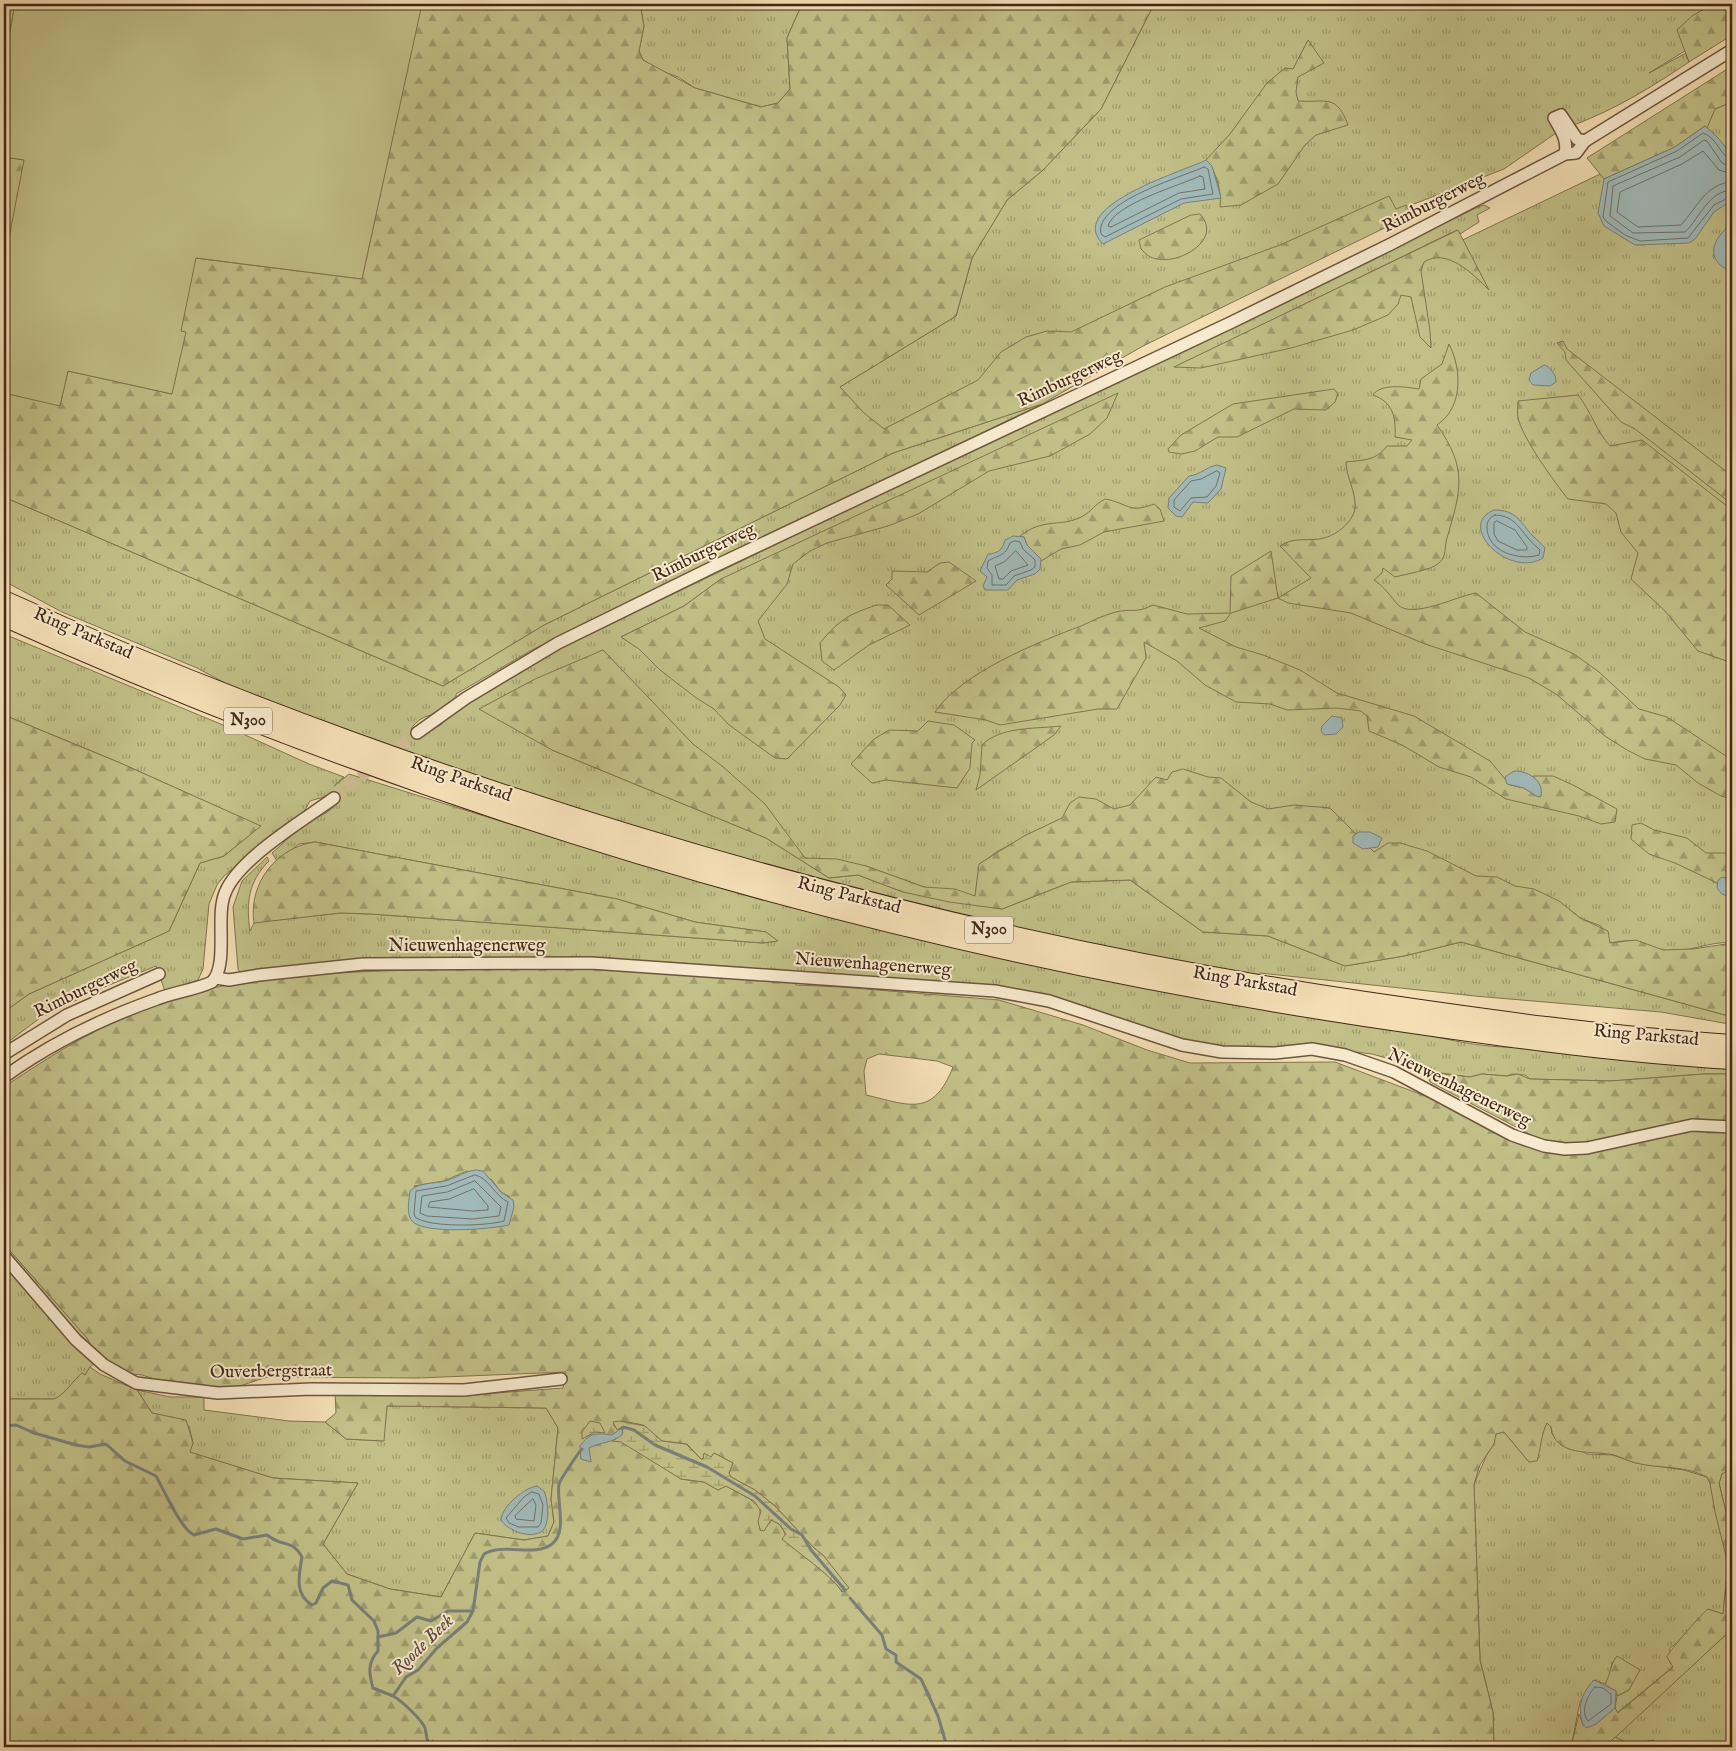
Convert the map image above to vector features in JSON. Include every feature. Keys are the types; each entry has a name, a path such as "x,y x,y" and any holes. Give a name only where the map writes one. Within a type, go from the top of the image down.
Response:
{"highway":[{"name":"N300","path":"4,589 51,630"},
{"name":"Ring Parkstad","path":"4,600 51,630 196,701 349,759 469,801 690,870 902,928 1116,974 1292,1006 1597,1049 1732,1060"},
{"name":"Ring Parkstad","path":"4,617 51,630 492,791 742,868 887,906 1079,950 1296,991 1598,1033 1732,1044"},
{"name":"N300","path":"4,623 51,630"}],"street":[{"name":"Rimburgerweg","path":"417,733 466,698 558,643 724,562 1241,318 1391,244 1565,154 1576,153 1585,141 1732,50"},
{"path":"1565,154 1564,134 1557,116 1577,139 1585,141"},
{"path":"216,978 219,960 220,908 232,880 253,858 334,798"},
{"name":"Nieuwenhagenerweg","path":"4,1077 47,1050 90,1027 157,998 207,984 216,978 229,980 363,964 591,963 995,991 1049,1001 1182,1045 1222,1052 1275,1053 1312,1049 1344,1054 1394,1072 1512,1135 1544,1146 1565,1149 1607,1146 1686,1126 1708,1124 1732,1127"},
{"name":"Rimburgerweg","path":"4,1054 67,1015 159,974"},
{"name":"Ouverbergstraat","path":"4,1256 76,1340 104,1365 136,1383 218,1393 311,1389 464,1390 561,1379"}],"green space":[{"path":"4,4 15,4 4,64"},
{"path":"15,4 422,4 362,279 196,258 181,331 186,332 172,394 68,371 60,406 4,393 4,264 24,160 4,157 4,64"},
{"path":"421,4 640,4 644,26 639,51 643,60 695,88 761,107 778,103 790,89 787,38 802,4 1154,4 1101,109 1043,170 1007,200 972,258 956,316 840,387 864,413 884,429 978,380 1001,352 1026,337 1047,331 1071,332 1165,287 1280,245 1389,196 1396,209 1406,205 1411,215 1143,346 1042,404 893,453 544,625 443,686 4,497 4,393 60,405 68,371 172,394 98,312 195,258 362,279"},
{"path":"640,4 802,4 787,38 790,89 778,103 761,107 695,88 678,77 656,69 643,60 639,51 644,26"},
{"path":"1154,4 1732,4 1732,22 1649,73 1686,53 1689,62 1647,89 1604,112 1574,125 1572,122 1504,169 1383,216 874,448 840,387 956,316 972,258 1007,200 1043,170 1101,109"},
{"path":"1713,4 1732,4 1732,35 1689,62 1677,30 1692,16"},
{"path":"1308,40 1324,63 1298,77 1296,92 1298,101 1323,101 1334,104 1344,115 1348,125 1316,135 1305,145 1278,184 1241,205 1220,207 1218,182 1213,169 1206,160 1230,134 1267,83 1285,68 1293,69"},
{"path":"1732,66 1732,102 1715,109 1707,128 1705,126 1675,147 1604,179 1587,158"},
{"path":"1732,93 1732,943 1672,951 1654,948 1633,941 1610,943 1601,926 1580,918 1573,912 1058,820 998,851 980,864 975,896 924,887 866,866 805,858 761,821 603,650 581,661 552,750 766,838 829,878 858,875 903,892 1002,909 1071,882 1130,880 1203,932 1268,936 1345,966 1404,956 1461,942 1732,1017 1729,1024 1661,1012 1475,996 1260,973 1257,978 1129,954 820,882 591,816 330,727 227,684 197,668 62,612 4,581 4,497 443,686 544,625 893,453 1042,404 532,650 456,694 456,697 436,715 422,719 411,729 414,733 429,732 442,724 440,720 557,650 1404,242 1478,207 1484,205 1490,208 1477,215 1479,222 1460,234 1457,230 1175,367 1229,352 1621,164","holes":["721,579 636,647 621,637 684,606"]},
{"path":"4,157 25,160 4,264"},
{"path":"1200,214 1206,223 1206,232 1203,241 1187,254 1167,260 1157,259 1150,257 1141,249 1139,240 1191,215"},
{"path":"1458,230 1489,290 1476,277 1451,260 1433,258 1424,262 1421,271 1431,348 1420,337 1411,297 1401,295 1398,304 1388,315 1353,330 1291,348 1201,368 1174,367"},
{"path":"1563,341 1567,349 1732,476 1732,504 1635,429 1621,422 1566,360 1565,352 1557,343"},
{"path":"1449,344 1457,368 1457,394 1450,412 1437,425 1454,454 1459,480 1456,506 1444,554 1442,560 1431,568 1395,577 1383,568 1382,573 1374,580 1398,605 1405,609 1424,608 1476,593 1525,632 1574,654 1599,672 1639,709 1667,717 1732,760 1732,799 1721,796 1698,783 1676,765 1645,759 1627,750 1605,736 1556,694 1529,678 1425,644 1351,613 1288,603 1278,598 1311,578 1280,546 1291,541 1318,539 1329,536 1340,530 1352,517 1355,501 1346,462 1369,459 1378,455 1387,446 1407,446 1412,440 1395,437 1395,423 1392,411 1385,402 1373,395 1377,391 1388,387 1419,389 1421,379 1442,364"},
{"path":"1334,389 1338,394 1335,402 1326,410 1294,409 1237,437 1218,437 1195,451 1181,454 1169,452 1168,449 1181,435 1233,404"},
{"path":"1118,393 1107,418 1090,434 1050,456 989,471 918,514 888,526 827,543 810,551 793,564 787,584 758,621 765,639 839,687 846,695 840,705 787,759 775,758 728,724 714,709 660,670 639,649 621,637 684,606 721,579"},
{"path":"1578,395 1610,446 1642,440 1732,510 1732,663 1698,651 1665,611 1631,579 1638,553 1621,532 1616,513 1606,504 1568,499 1547,471 1525,436 1518,417 1518,401"},
{"path":"1105,499 1134,508 1154,504 1160,509 1164,521 1104,532 1080,545 1061,549 1041,561 1027,545 1024,537 1020,536 1029,530 1045,524 1075,520"},
{"path":"1271,551 1278,598 1231,613 1225,621 1199,628 1236,647 1263,655 1300,670 1337,693 1414,716 1490,761 1510,785 1524,788 1539,797 1541,796 1538,783 1533,776 1553,776 1573,785 1617,809 1615,822 1601,824 1579,816 1506,799 1471,777 1439,767 1402,745 1369,731 1367,716 1361,711 1337,708 1287,710 1270,704 1236,702 1205,685 1177,661 1144,642 1146,658 1117,709 1098,709 1000,725 986,720 935,712 963,684 1002,660 1107,615 1121,611 1138,610 1153,605 1187,614 1230,613 1231,576"},
{"path":"949,562 976,581 919,615 886,585 892,579 892,571 927,572 940,563"},
{"path":"877,605 888,605 910,625 869,645 834,670 822,661 820,643 833,629 852,615"},
{"path":"4,634 223,725 309,764 344,777 334,786 349,774 542,834 655,866 1455,1041 1498,1047 1527,1047 1732,1068 1732,1074 1704,1074 1611,1081 1530,1079 1525,1075 1512,1074 1507,1076 1482,1074 1470,1077 1441,1073 1372,1054 1332,1049 1231,1049 1156,1033 1066,1002 694,970 499,969 336,972 247,984 238,969 233,907 242,881 267,857 269,861 257,877 250,893 248,911 250,931 254,923 259,922 340,913 763,943 777,941 766,932 695,922 617,899 315,842 299,844 277,861 272,853 308,821 332,808 337,799 327,796 310,801 301,817 282,828 224,876 217,885 209,904 203,969 198,980 165,991 156,966 97,990 40,1018 4,1045 4,1012 29,994 169,931 200,863 224,856 260,826 118,762 4,715"},
{"path":"603,650 693,744 722,766 765,804 805,858 837,859 866,866 924,887 955,889 975,896 979,864 1024,836 1062,818 1070,803 1079,797 1096,799 1114,809 1130,805 1156,777 1167,780 1172,772 1183,769 1208,777 1221,778 1251,802 1268,809 1294,805 1330,808 1374,852 1388,843 1400,843 1427,851 1476,876 1497,877 1515,886 1534,889 1559,901 1580,918 1608,931 1610,943 1636,940 1663,950 1693,949 1732,943 1732,1017 1461,942 1404,956 1345,966 1268,936 1203,932 1130,880 1071,882 1002,909 949,902 903,892 858,875 829,878 766,838 552,750 479,709 535,679"},
{"path":"4,715 118,762 261,826 224,856 200,863 169,931 29,994 4,1012"},
{"path":"928,721 954,725 975,740 972,743 970,768 957,788 886,780 872,783 851,764 874,739 889,730 918,731"},
{"path":"1061,726 1054,735 976,790 980,775 982,745 999,734 1009,731"},
{"path":"1641,823 1654,830 1687,838 1706,853 1732,853 1732,880 1724,877 1717,883 1675,863 1649,854 1631,839 1632,825"},
{"path":"315,842 617,899 695,922 766,932 778,941 763,943 371,914 340,913 254,923 253,908 256,894 268,869 277,859 289,851 301,845"},
{"path":"499,969 694,970 792,979 796,985 999,1000 1083,1025 1147,1050 1190,1063 1335,1062 1449,1105 1498,1133 1529,1147 1574,1154 1590,1153 1691,1131 1732,1133 1732,1468 1722,1474 1719,1483 1732,1537 1732,1629 1605,1747 1571,1747 1579,1714 1583,1725 1596,1724 1615,1708 1618,1713 1673,1667 1667,1657 1705,1611 1708,1609 1723,1614 1728,1564 1710,1483 1707,1477 1681,1469 1645,1465 1614,1455 1576,1451 1567,1448 1559,1444 1547,1423 1543,1432 1537,1461 1529,1462 1504,1432 1496,1434 1494,1444 1480,1465 1474,1484 1480,1660 1493,1712 1494,1747 4,1747 4,1399 54,1399 62,1394 78,1376 82,1373 85,1375 90,1367 100,1374 137,1390 152,1413 186,1420 193,1443 190,1452 273,1478 358,1483 323,1544 347,1574 390,1589 441,1597 475,1533 524,1540 548,1536 554,1522 551,1499 558,1428 546,1408 387,1406 384,1441 346,1439 325,1422 336,1413 335,1392 482,1394 563,1388 566,1372 418,1378 267,1377 225,1391 170,1384 142,1375 123,1373 99,1360 87,1338 4,1244 4,1087 52,1056 103,1027 156,1004 212,988 319,974","holes":["879,1054 937,1061 953,1067 937,1094 928,1101 918,1104 895,1102 866,1095 864,1071 867,1059","467,1171 491,1179 501,1192 510,1197 414,1186 444,1181","623,1421 643,1425 662,1441 687,1444 701,1459 703,1459 704,1454 711,1458 714,1453 733,1463 729,1474 731,1477 755,1490 775,1506 814,1548 823,1555 848,1588 842,1592 832,1578 786,1542 781,1526 772,1519 769,1524 760,1517 760,1508 750,1499 726,1486 718,1490 704,1482 681,1479 621,1441 614,1441 623,1427 617,1429 613,1425"]},
{"path":"1435,1073 1470,1077 1482,1074 1507,1076 1518,1074 1530,1079 1611,1081 1704,1074 1732,1074 1732,1122 1704,1120 1682,1122 1608,1139 1575,1143 1557,1142 1539,1139 1430,1082 1428,1077"},
{"path":"4,1244 87,1338 99,1360 90,1367 85,1375 82,1373 61,1396 54,1399 4,1399"},
{"path":"137,1390 170,1397 204,1397 204,1410 289,1421 325,1422 346,1439 383,1441 387,1406 546,1408 558,1428 551,1499 554,1522 548,1536 524,1540 475,1533 441,1597 390,1589 347,1574 323,1544 358,1483 273,1478 189,1452 193,1443 189,1426 152,1413"},
{"path":"590,1421 600,1423 605,1433 595,1432 582,1439 582,1432"},
{"path":"619,1421 645,1426 662,1441 686,1444 701,1459 703,1459 704,1453 711,1457 714,1453 733,1463 729,1473 731,1477 755,1490 775,1506 814,1548 823,1555 849,1588 843,1592 822,1571 782,1539 786,1534 779,1524 771,1520 764,1531 760,1530 758,1521 761,1511 754,1501 726,1486 718,1490 704,1482 681,1479 621,1442 612,1441 616,1439 622,1427 617,1430 613,1422"},
{"path":"1547,1423 1551,1427 1552,1434 1587,1454 1613,1455 1636,1463 1684,1470 1707,1477 1710,1483 1728,1564 1723,1615 1708,1609 1683,1639 1670,1648 1670,1663 1674,1666 1617,1713 1615,1708 1617,1696 1629,1690 1612,1662 1610,1676 1605,1684 1594,1680 1580,1702 1571,1747 1494,1747 1493,1712 1480,1660 1474,1484 1496,1434 1504,1432 1529,1462"},
{"path":"1732,1468 1732,1538 1719,1483 1722,1474"},
{"path":"1732,1629 1732,1739 1727,1747 1662,1747 1653,1740 1631,1745 1615,1737"},
{"path":"1617,1656 1640,1670 1629,1690 1617,1696 1615,1691 1605,1684"},
{"path":"1615,1737 1631,1745 1653,1740 1662,1747 1605,1747"}],"water":[{"path":"1705,126 1722,143 1730,158 1732,166 1732,200 1714,212 1695,239 1689,243 1635,245 1604,226 1598,213 1604,179 1675,147"},
{"path":"1206,160 1212,166 1221,198 1184,203 1103,244 1095,230 1100,216 1113,204 1154,181"},
{"path":"1732,224 1732,268 1726,269 1715,258 1714,246 1721,234"},
{"path":"1544,365 1553,372 1556,382 1550,386 1533,385 1529,380 1531,373"},
{"path":"1217,465 1226,468 1221,489 1208,503 1193,502 1182,517 1176,516 1168,508 1169,498 1189,476"},
{"path":"1494,510 1508,512 1518,518 1545,548 1543,558 1530,563 1516,562 1492,548 1484,538 1481,527 1484,518"},
{"path":"1013,536 1024,537 1027,545 1041,559 1040,569 1035,574 1017,580 1008,590 985,590 983,586 987,577 980,571 988,554 999,551 1005,540"},
{"path":"1332,716 1342,718 1343,727 1336,734 1324,735 1321,731 1322,726"},
{"path":"1514,771 1525,773 1534,778 1540,785 1541,796 1538,797 1524,788 1507,784 1505,777"},
{"path":"1359,832 1370,832 1382,838 1378,847 1363,849 1353,843 1353,836"},
{"path":"1722,877 1732,880 1732,898 1722,894 1717,888 1718,880"},
{"path":"476,1170 483,1171 501,1192 513,1200 514,1207 509,1225 459,1230 430,1228 412,1221 408,1211 410,1191 418,1186 445,1181"},
{"path":"623,1427 622,1435 618,1438 589,1448 591,1462 581,1459 580,1446 587,1438 594,1434 612,1435"},
{"path":"537,1486 544,1491 547,1500 548,1512 544,1529 536,1534 525,1534 513,1530 504,1524 501,1520 502,1515 514,1498 526,1490"},
{"path":"1594,1680 1616,1691 1615,1708 1596,1724 1587,1728 1583,1725 1581,1719 1580,1707 1583,1695"}],"waterway":[{"name":"Roode Beek","path":"4,1426 16,1425 34,1433 76,1445 89,1447 106,1444 125,1461 156,1476 183,1525 194,1535 216,1529 243,1539 267,1535 294,1547 302,1557 299,1584 306,1601 312,1605 316,1603 323,1588 332,1581 348,1585 352,1600 374,1621 378,1631 378,1651 374,1655 371,1664 370,1673 373,1688 393,1696 406,1677 418,1670 437,1648 467,1622 473,1611 480,1562 484,1554 501,1549 537,1550 552,1544 557,1538 560,1524 559,1484 569,1466 582,1449"},
{"name":"Roode Beek","path":"622,1429 623,1427 634,1430 655,1445 707,1467 755,1496 791,1529 802,1535 811,1550 845,1590"},
{"name":"Roode Beek","path":"850,1598 882,1635 886,1649 896,1655 896,1662 921,1679 938,1716 947,1747"},
{"path":"378,1637 396,1633 417,1617 431,1621 448,1611 472,1611"},
{"path":"393,1696 411,1710 423,1724 431,1747"}],"tunnel":[{"path":"334,798 417,733"}]}
